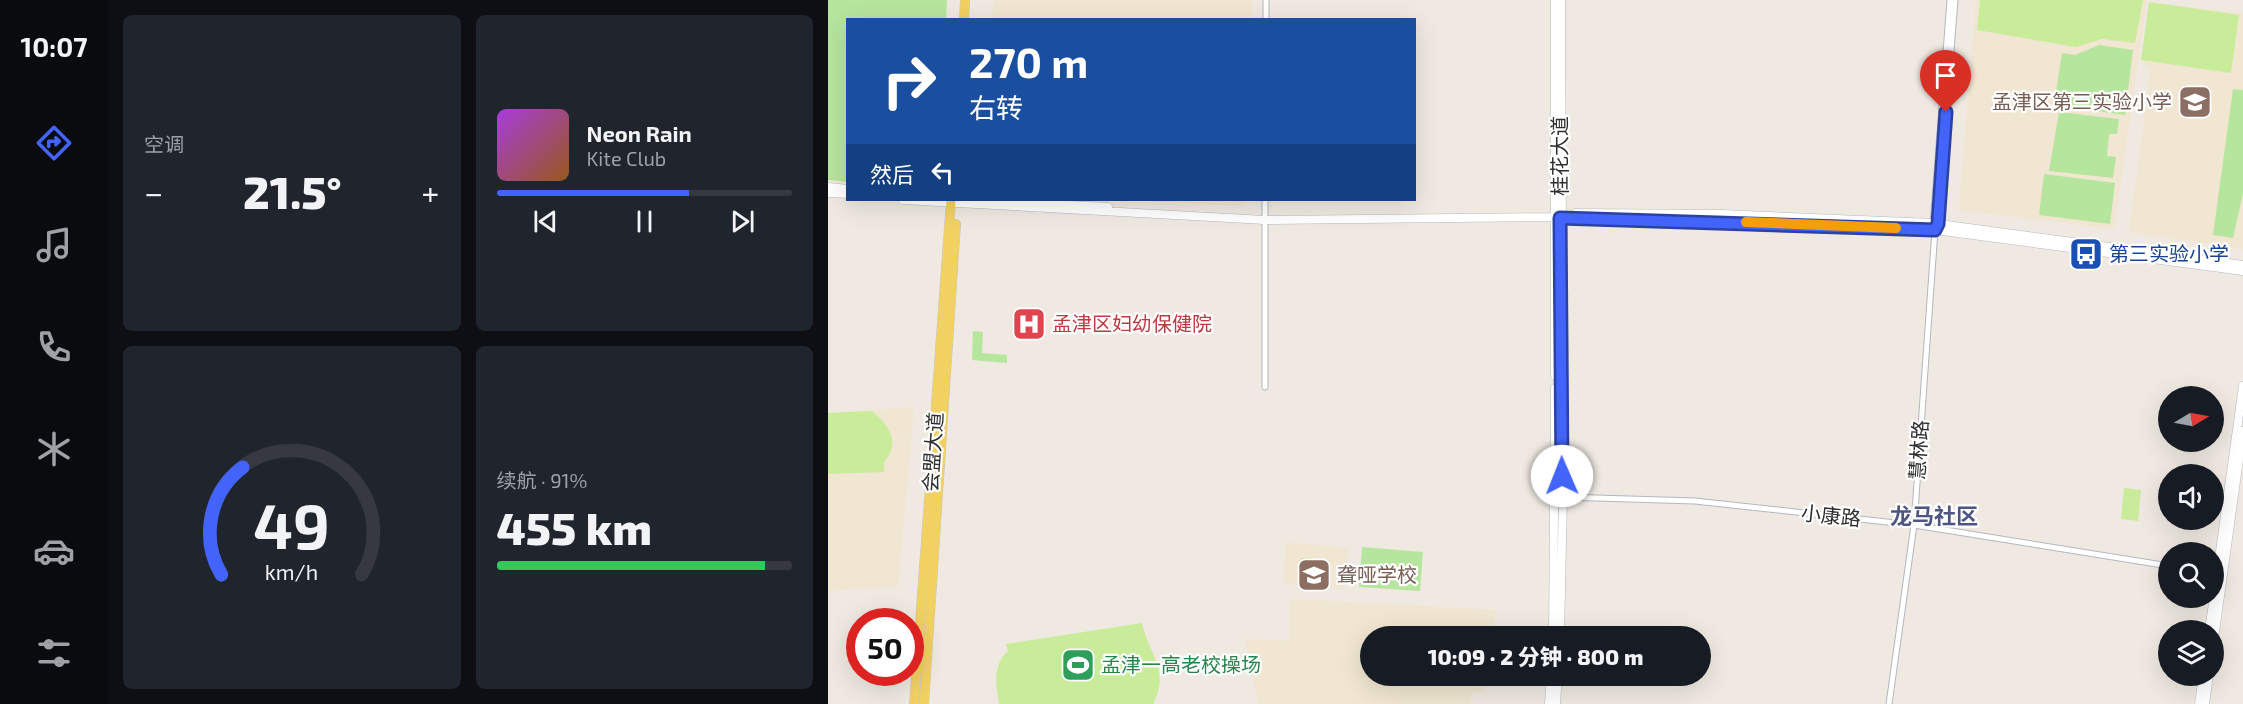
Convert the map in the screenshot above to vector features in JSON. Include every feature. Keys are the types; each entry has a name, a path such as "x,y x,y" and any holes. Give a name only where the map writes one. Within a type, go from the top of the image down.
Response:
{"main road":[{"path":"964,18 965,0"},
{"path":"970,18 971,0"},
{"name":"会盟大道","path":"915,704 954,202"},
{"name":"会盟大道","path":"924,704 954,202"}],"street":[{"path":"1266,0 1266,18"},
{"name":"桂花大道","path":"1555,0 1563,497 1560,626"},
{"name":"桂花大道","path":"1553,626 1561,0"},
{"name":"慧林路","path":"1889,704 1914,525 1950,0"},
{"name":"慧林路","path":"1935,225 1955,0"},
{"path":"828,187 846,189"},
{"path":"828,193 846,194"},
{"path":"928,201 1265,218 1722,214 1935,225 2243,265"},
{"path":"988,201 1265,218"},
{"path":"1264,387 1265,201"},
{"path":"1935,225 2243,271"},
{"path":"2221,542 2243,386"},
{"path":"2224,542 2243,432"},
{"name":"小康路","path":"1563,497 1695,501 1914,525 2158,564"},
{"path":"1549,704 1550,686"},
{"path":"1556,704 1557,686"},
{"path":"2199,704 2201,686"},
{"path":"2205,704 2207,686"}],"shaded area":[{"path":"994,0 1252,0 1252,18 992,18"},
{"path":"1976,0 2147,0 2114,229 1959,210"},
{"name":"孟津区第三实验小学","path":"2149,2 2243,13 2243,249 2129,232 2151,68 2141,60"},
{"path":"1146,201 1248,201 1240,206"},
{"path":"914,407 898,586 828,591 828,413"},
{"name":"聋哑学校","path":"1286,542 1348,548 1344,588 1283,584"},
{"path":"1290,599 1496,610 1494,626 1360,626 1360,686 1485,686 1485,692 1471,693 1471,704 1258,704 1245,639 1289,641"}],"green space":[{"path":"828,0 947,0 946,18 846,18 846,182 828,180"},
{"path":"1980,0 2143,0 2135,43 2102,39 2076,47 1977,30"},
{"path":"2149,2 2239,15 2231,73 2141,60"},
{"path":"2099,45 2133,50 2125,115 2054,105 2062,53 2075,55"},
{"path":"2233,89 2243,90 2243,193 2233,238 2213,235"},
{"path":"2059,112 2119,119 2117,134 2109,134 2107,156 2116,157 2113,178 2049,171"},
{"path":"2044,174 2115,183 2110,224 2039,215"},
{"path":"973,331 983,332 982,353 1007,355 1007,363 972,360"},
{"path":"872,411 888,428 891,435 892,448 884,462 884,472 828,474 828,413"},
{"path":"2124,488 2141,490 2138,521 2121,519"},
{"path":"1362,547 1423,552 1420,591 1359,587"},
{"path":"1301,558 1320,559 1319,583 1300,582"},
{"name":"孟津一高老校操场","path":"1142,623 1159,671 1160,681 1153,704 999,704 996,676 999,663 1008,651 1006,644"}],"slow traffic":[{"path":"1746,222 1896,228"}],"place":[{"name":"孟津区第三实验小学","path":"2195,102"},
{"name":"第三实验小学","path":"2086,254"},
{"name":"孟津区妇幼保健院","path":"1029,324"},
{"name":"聋哑学校","path":"1314,575"},
{"name":"孟津一高老校操场","path":"1078,665"}],"district":[{"name":"龙马社区","path":"1934,516"}],"route":[{"path":"1562,476 1560,218 1722,221 1935,230 1938,224 1946,112"}]}
